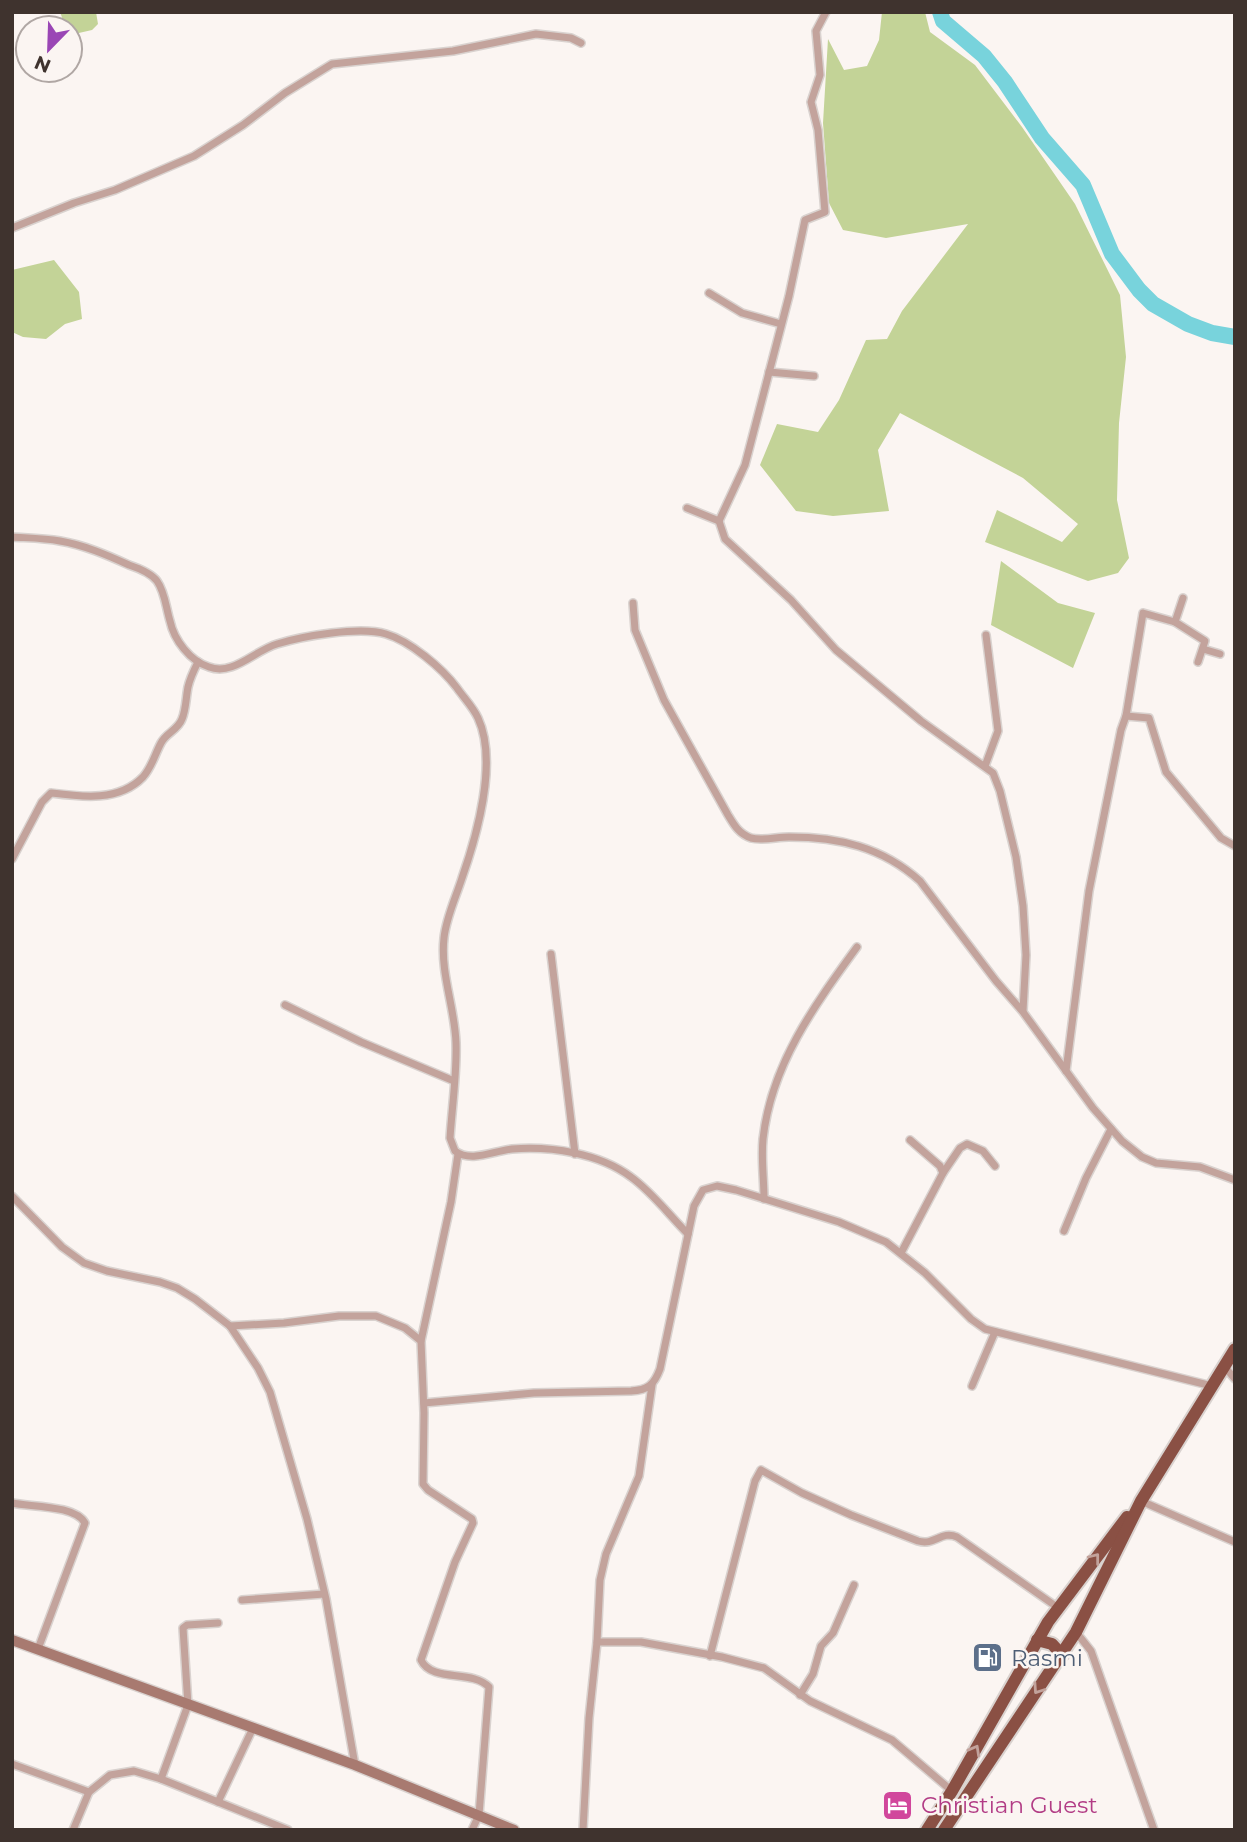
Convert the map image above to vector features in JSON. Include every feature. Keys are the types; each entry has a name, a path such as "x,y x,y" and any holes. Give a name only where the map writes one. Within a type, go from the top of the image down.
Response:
{"highway":[{"path":"944,1830 1076,1632 1141,1501 1235,1349"},
{"path":"927,1830 1058,1607 1141,1501"},
{"path":"1037,1640 1052,1644 1062,1655"}],"main road":[{"path":"12,1640 355,1765 514,1830"}],"street":[{"path":"826,12 816,31 820,75 811,102 818,130 825,212 804,220 746,465 719,521 725,539 791,600 836,650 921,721 993,773 1016,857 1023,906 1026,955 1023,1012"},
{"path":"12,228 115,190 194,156 332,64 453,51 536,34 571,38 581,43"},
{"path":"709,293 742,313 781,324"},
{"path":"769,372 814,376"},
{"path":"687,508 719,521"},
{"path":"12,537 58,541 95,550 141,570 156,580 165,598 170,625 184,649 198,662 219,670 238,665 275,644 309,636 349,632 384,633 406,644 449,677 473,709 485,739 484,793 476,835 444,936 444,962 456,1045 450,1138 458,1154 452,1202 421,1341 424,1404 423,1484 472,1519 473,1523 421,1660 428,1669 480,1680 489,1687 479,1815 472,1830"},
{"path":"1175,622 1183,598"},
{"path":"633,603 635,630 664,701 727,816 739,832 758,839 788,837 845,841 872,850 904,866 920,881 1111,1129 1134,1151 1150,1161 1200,1167 1235,1180"},
{"path":"1066,1072 1089,891 1126,716 1143,613 1175,622 1205,641 1198,663"},
{"path":"985,766 998,731 986,635"},
{"path":"1203,649 1220,654"},
{"path":"12,859 41,802 51,793 82,797 102,796 131,786 144,776 161,742 179,725 183,717 189,683 198,662"},
{"path":"1126,716 1149,718 1166,772 1221,838 1235,846"},
{"path":"764,1199 763,1140 769,1103 780,1071 798,1033 857,947"},
{"path":"551,954 575,1154"},
{"path":"285,1005 361,1042 454,1081"},
{"path":"1064,1231 1086,1178 1111,1129"},
{"path":"910,1140 940,1166 943,1173"},
{"path":"901,1252 943,1173 960,1149 967,1144 983,1151 995,1166"},
{"path":"458,1154 471,1157 523,1149 575,1154 608,1164 633,1178 688,1234"},
{"path":"583,1830 589,1718 602,1568 639,1476 652,1385 660,1369 676,1302 694,1206 703,1190 717,1186 764,1199 839,1222 886,1242 901,1252 971,1319 995,1332 1213,1385"},
{"path":"12,1196 62,1247 85,1263 177,1288 230,1326 258,1368 270,1392 307,1519 324,1594 355,1765"},
{"path":"230,1326 339,1316 376,1316 405,1328 421,1341"},
{"path":"972,1386 995,1332"},
{"path":"1224,1366 1235,1379"},
{"path":"424,1404 534,1393 645,1390 652,1385"},
{"path":"710,1656 755,1481 761,1470 839,1509 926,1544 934,1542 942,1535 957,1537 1058,1607"},
{"path":"1141,1501 1235,1542"},
{"path":"12,1503 62,1510 81,1517 85,1523 38,1650"},
{"path":"800,1695 813,1674 821,1646 834,1633 854,1585"},
{"path":"242,1600 324,1594"},
{"path":"162,1779 188,1705 183,1628 187,1625 218,1623"},
{"path":"1076,1632 1091,1651 1154,1830"},
{"path":"597,1642 641,1642 764,1668 824,1709 892,1740 952,1791"},
{"path":"218,1802 253,1728"},
{"path":"12,1764 89,1792"},
{"path":"73,1830 89,1792 106,1778 121,1772 134,1771 162,1779 284,1829"}],"green space":[{"path":"60,12 96,12 98,24 92,30 84,32 84,14"},
{"path":"882,12 925,12 930,32 975,65 1075,204 1120,295 1126,357 1119,423 1117,500 1129,558 1118,573 1088,581 985,542 997,510 1062,542 1078,524 1023,478 900,413 878,450 889,511 833,516 796,511 760,465 777,424 818,432 839,400 866,340 887,339 902,311 968,224 886,238 843,230 829,203 823,123 828,39 844,70 867,66 879,40"},
{"path":"54,260 79,292 82,319 65,324 46,339 23,337 12,332 12,270"},
{"path":"1001,561 1058,603 1095,613 1073,668 991,625"}],"waterway":[{"path":"940,12 943,21 984,56 1005,82 1042,138 1083,185 1112,254 1139,290 1153,304 1188,324 1212,333 1235,337"}],"place":[{"name":"Rasmi","path":"988,1658"},
{"name":"Christian Guest","path":"898,1805"}]}
